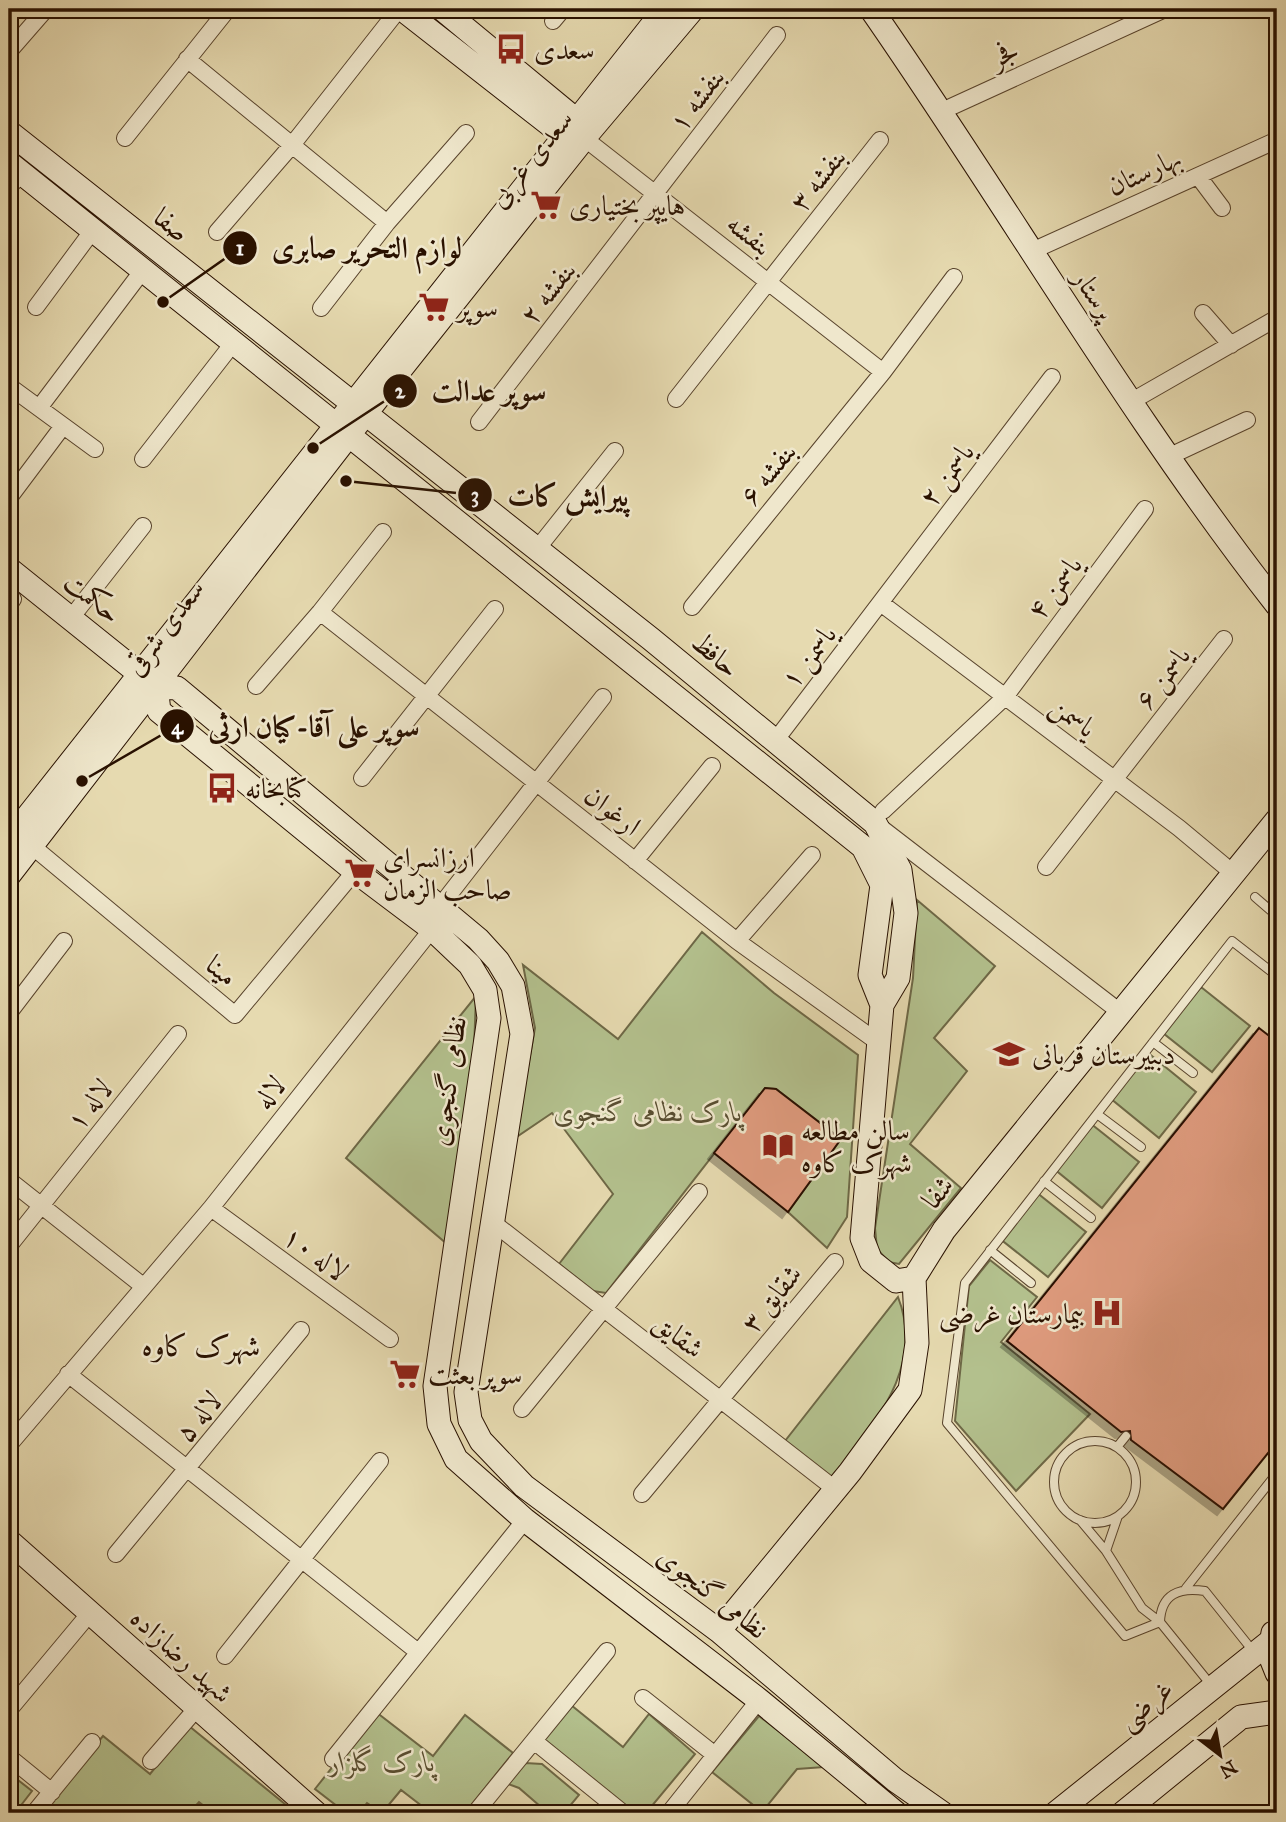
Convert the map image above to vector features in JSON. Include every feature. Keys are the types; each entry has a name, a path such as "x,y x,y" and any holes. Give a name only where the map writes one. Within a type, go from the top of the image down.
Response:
{"street":[{"path":"12,48 46,9"},
{"path":"125,138 228,9"},
{"path":"217,232 292,145 401,9 578,134"},
{"path":"442,9 578,134"},
{"name":"سعدی غربی","path":"358,409 578,134 665,9"},
{"name":"سعدی غربی","path":"578,134 693,9"},
{"name":"پرستار","path":"871,9 942,111 1132,401 1277,603"},
{"name":"فجر","path":"942,111 1165,9"},
{"name":"بنفشه ۱","path":"657,194 777,35"},
{"path":"187,59 387,223"},
{"name":"صفا","path":"9,132 358,409"},
{"path":"321,309 387,223 466,133"},
{"name":"بنفشه","path":"578,134 883,372"},
{"name":"بنفشه ۳","path":"676,399 880,140"},
{"name":"بهارستان","path":"1032,251 1277,140"},
{"name":"صفا","path":"13,174 93,230 343,428"},
{"path":"1198,176 1222,208"},
{"name":"بنفشه ۲","path":"479,422 657,194"},
{"path":"36,307 93,230"},
{"path":"39,408 143,270"},
{"name":"بنفشه ۶","path":"692,607 883,372 954,276"},
{"path":"1203,313 1231,345"},
{"path":"1132,401 1277,318"},
{"path":"143,459 234,342"},
{"name":"یاسمن ۲","path":"882,604 1052,377"},
{"path":"10,389 95,449"},
{"name":"سعدی شرقی","path":"9,875 148,680 358,409"},
{"name":"حافظ","path":"358,409 775,741 879,817 901,870 906,913 898,978 882,1004 862,1238 871,1261 896,1281 914,1278"},
{"path":"1170,456 1247,420"},
{"path":"9,498 63,426"},
{"name":"حافظ","path":"343,428 863,847 882,886 870,975 882,1004"},
{"path":"537,549 615,451"},
{"name":"یاسمن ۴","path":"879,817 1005,697 1145,509"},
{"path":"71,618 143,526"},
{"path":"256,686 320,612 383,532"},
{"name":"حکمت","path":"9,569 148,680"},
{"name":"یاسمن","path":"882,604 1233,873"},
{"name":"یاسمن ۱","path":"775,741 882,604"},
{"path":"362,778 495,608"},
{"name":"ارغوان","path":"320,612 737,941 878,1043"},
{"name":"یاسمن ۶","path":"1046,867 1224,639"},
{"name":"سعدی شرقی","path":"9,840 148,680"},
{"name":"نظامی گنجوی","path":"148,680 159,711 355,871 432,929 470,965 485,990 489,1018 435,1386 439,1424 456,1459 525,1520 608,1581 759,1700 896,1813"},
{"name":"نظامی گنجوی","path":"148,680 177,688 441,905 498,961 513,986 522,1034 519,1062 491,1221 466,1392 470,1420 481,1441 524,1486 719,1631 843,1735 942,1813"},
{"path":"441,905 603,697"},
{"path":"762,765 775,741"},
{"path":"635,861 712,766"},
{"path":"879,817 1120,1012"},
{"name":"شفا","path":"914,1278 944,1230 1277,820"},
{"name":"مینا","path":"32,846 235,1015 355,871"},
{"path":"737,941 812,855"},
{"name":"لاله","path":"9,1445 211,1208 432,929"},
{"path":"9,1013 64,941"},
{"name":"لاله ۱","path":"9,1246 178,1034"},
{"path":"9,1180 143,1286"},
{"path":"522,1409 699,1192"},
{"name":"لاله ۱۰","path":"211,1208 390,1339"},
{"path":"458,1217 491,1221"},
{"name":"شقایق","path":"491,1221 835,1489"},
{"name":"شقایق ۳","path":"642,1494 835,1262"},
{"path":"719,1631 835,1489 910,1390 917,1343 914,1278"},
{"name":"لاله ۵","path":"116,1555 301,1330"},
{"path":"68,1374 418,1652"},
{"path":"225,1656 380,1461"},
{"path":"333,1759 525,1520"},
{"name":"شهید رضازاده","path":"9,1541 316,1813"},
{"path":"608,1581 623,1560"},
{"path":"9,1710 90,1613"},
{"path":"1268,1641 1269,1653 1277,1673"},
{"name":"غرضی","path":"1056,1813 1268,1641"},
{"path":"475,1813 607,1651"},
{"path":"643,1698 715,1755"},
{"path":"669,1813 759,1700"},
{"path":"151,1761 197,1708"},
{"path":"1123,1813 1241,1717 1277,1712"},
{"path":"827,1756 843,1735"},
{"path":"534,1741 623,1813"},
{"path":"34,1813 92,1742"},
{"path":"9,1757 52,1792"}],"lane":[{"path":"1255,897 1277,916"},
{"path":"1160,1622 1125,1636 947,1423 965,1283 1232,941 1277,976"},
{"path":"1153,1042 1193,1073"},
{"path":"1097,1114 1141,1147"},
{"path":"1045,1181 1091,1218"},
{"path":"990,1250 1031,1283"},
{"path":"1117,1447 1126,1436"},
{"path":"1106,1551 1118,1516 1134,1496 1137,1482 1128,1456 1117,1447 1090,1441 1065,1454 1058,1466 1055,1492 1060,1504 1080,1520 1106,1551 1142,1608 1160,1622 1213,1687"},
{"path":"1186,1588 1277,1473"},
{"path":"1080,1520 1093,1523 1118,1516"},
{"path":"1160,1622 1161,1606 1172,1593 1186,1588 1205,1591 1268,1641"}],"green space":[{"path":"917,900 995,966 934,1038 967,1071 910,1144 961,1188 899,1264 889,1262 877,1249 875,1228 913,978"},
{"name":"پارک نظامی گنجوی","path":"702,932 774,993 858,1055 847,1217 827,1248 788,1212 841,1139 776,1089 765,1088 606,1293 593,1291 559,1264 613,1194 552,1113 515,1138 535,1028 523,965 618,1039"},
{"path":"1201,987 1250,1026 1212,1072 1163,1033"},
{"path":"476,996 474,1049 447,1244 346,1158"},
{"path":"1147,1052 1196,1092 1159,1138 1110,1098"},
{"path":"1090,1123 1139,1162 1102,1208 1053,1168"},
{"path":"1036,1192 1086,1232 1048,1277 999,1238"},
{"path":"990,1260 1037,1297 1001,1342 1090,1414 1016,1491 955,1421 969,1286"},
{"path":"898,1297 905,1323 905,1348 900,1372 878,1417 833,1479 785,1441"},
{"path":"571,1705 623,1747 649,1714 695,1754 646,1813 631,1813 542,1741"},
{"name":"پارک گلزار","path":"376,1712 433,1756 465,1715 513,1753 465,1813 431,1813 401,1790 382,1813 367,1803 359,1813 346,1813 315,1789"},
{"path":"759,1716 825,1767 797,1769 762,1812 712,1772"},
{"name":"پارک گلزار","path":"189,1726 296,1813 213,1813 199,1802 189,1813 40,1813 103,1736 150,1774"},
{"name":"پارک گلزار","path":"525,1763 542,1764 579,1795 564,1813 548,1813 519,1788 508,1784"},
{"path":"9,1773 32,1791 15,1813 9,1813"}],"building":[{"name":"بیمارستان غرضی","path":"1259,1028 1277,1042 1277,1442 1223,1509 1131,1440 1130,1431 1121,1432 1007,1341"},
{"name":"سالن مطالعه شهرک کاوه","path":"765,1088 776,1089 841,1139 788,1212 714,1153"}],"place":[{"name":"سعدی","path":"511,49"},
{"name":"هایپر بختیاری","path":"546,205"},
{"name":"لوازم التحریر صابری","path":"163,302"},
{"name":"سوپر","path":"434,307"},
{"name":"سوپر عدالت","path":"313,448"},
{"name":"پیرایش کات","path":"346,481"},
{"name":"سوپر علی آقا-کیان ارثی","path":"82,781"},
{"name":"کتابخانه","path":"222,788"},
{"name":"ارزانسرای صاحب الزمان","path":"360,873"},
{"name":"دببیرستان قربانی","path":"1009,1054"},
{"name":"سالن مطالعه شهرک کاوه","path":"778,1146"},
{"name":"بیمارستان غرضی","path":"1107,1313"},
{"name":"سوپر بعثت","path":"405,1374"}],"district":[{"name":"شهرک کاوه","path":"201,1346"}]}
